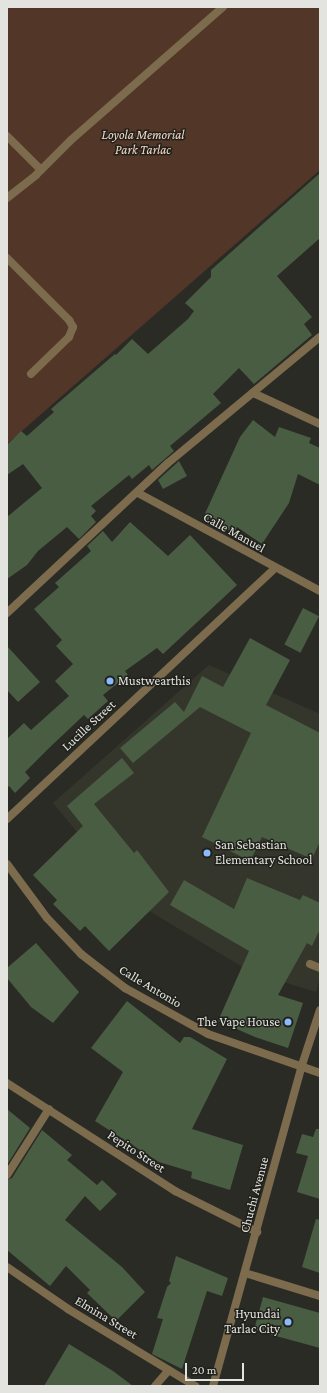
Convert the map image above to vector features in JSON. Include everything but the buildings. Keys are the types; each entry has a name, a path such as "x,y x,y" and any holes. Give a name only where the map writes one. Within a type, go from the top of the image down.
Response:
{"street":[{"path":"7,198 41,170 71,140 223,7"},
{"path":"7,136 41,170"},
{"path":"7,258 69,320 73,327 69,337 31,374"},
{"path":"7,613 138,493 168,463 254,394 320,338"},
{"path":"254,394 320,424"},
{"name":"Calle Manuel","path":"138,493 274,569 320,592"},
{"name":"Lucille Street","path":"7,819 274,569"},
{"name":"Calle Antonio","path":"7,864 47,918 81,954 125,988 208,1034 301,1068 320,1073"},
{"path":"310,964 320,968"},
{"name":"Chuchi Avenue","path":"213,1386 257,1232 301,1068 320,1010"},
{"name":"Pepito Street","path":"7,1082 175,1191 257,1232"},
{"path":"7,1175 50,1109"},
{"name":"Elmina Street","path":"7,1267 68,1309 195,1386"},
{"path":"245,1273 320,1296"},
{"path":"155,1386 169,1370"}],"shaded area":[{"name":"San Sebastian Elementary School","path":"209,665 320,714 320,977 316,992 251,972 136,903 53,803"}],"green space":[{"name":"Loyola Memorial Park Tarlac","path":"7,7 320,7 320,170 7,444"}],"place":[{"name":"Mustwearthis","path":"110,681"},
{"name":"San Sebastian Elementary School","path":"207,853"},
{"name":"The Vape House","path":"288,1022"},
{"name":"Hyundai Tarlac City","path":"288,1322"}]}
